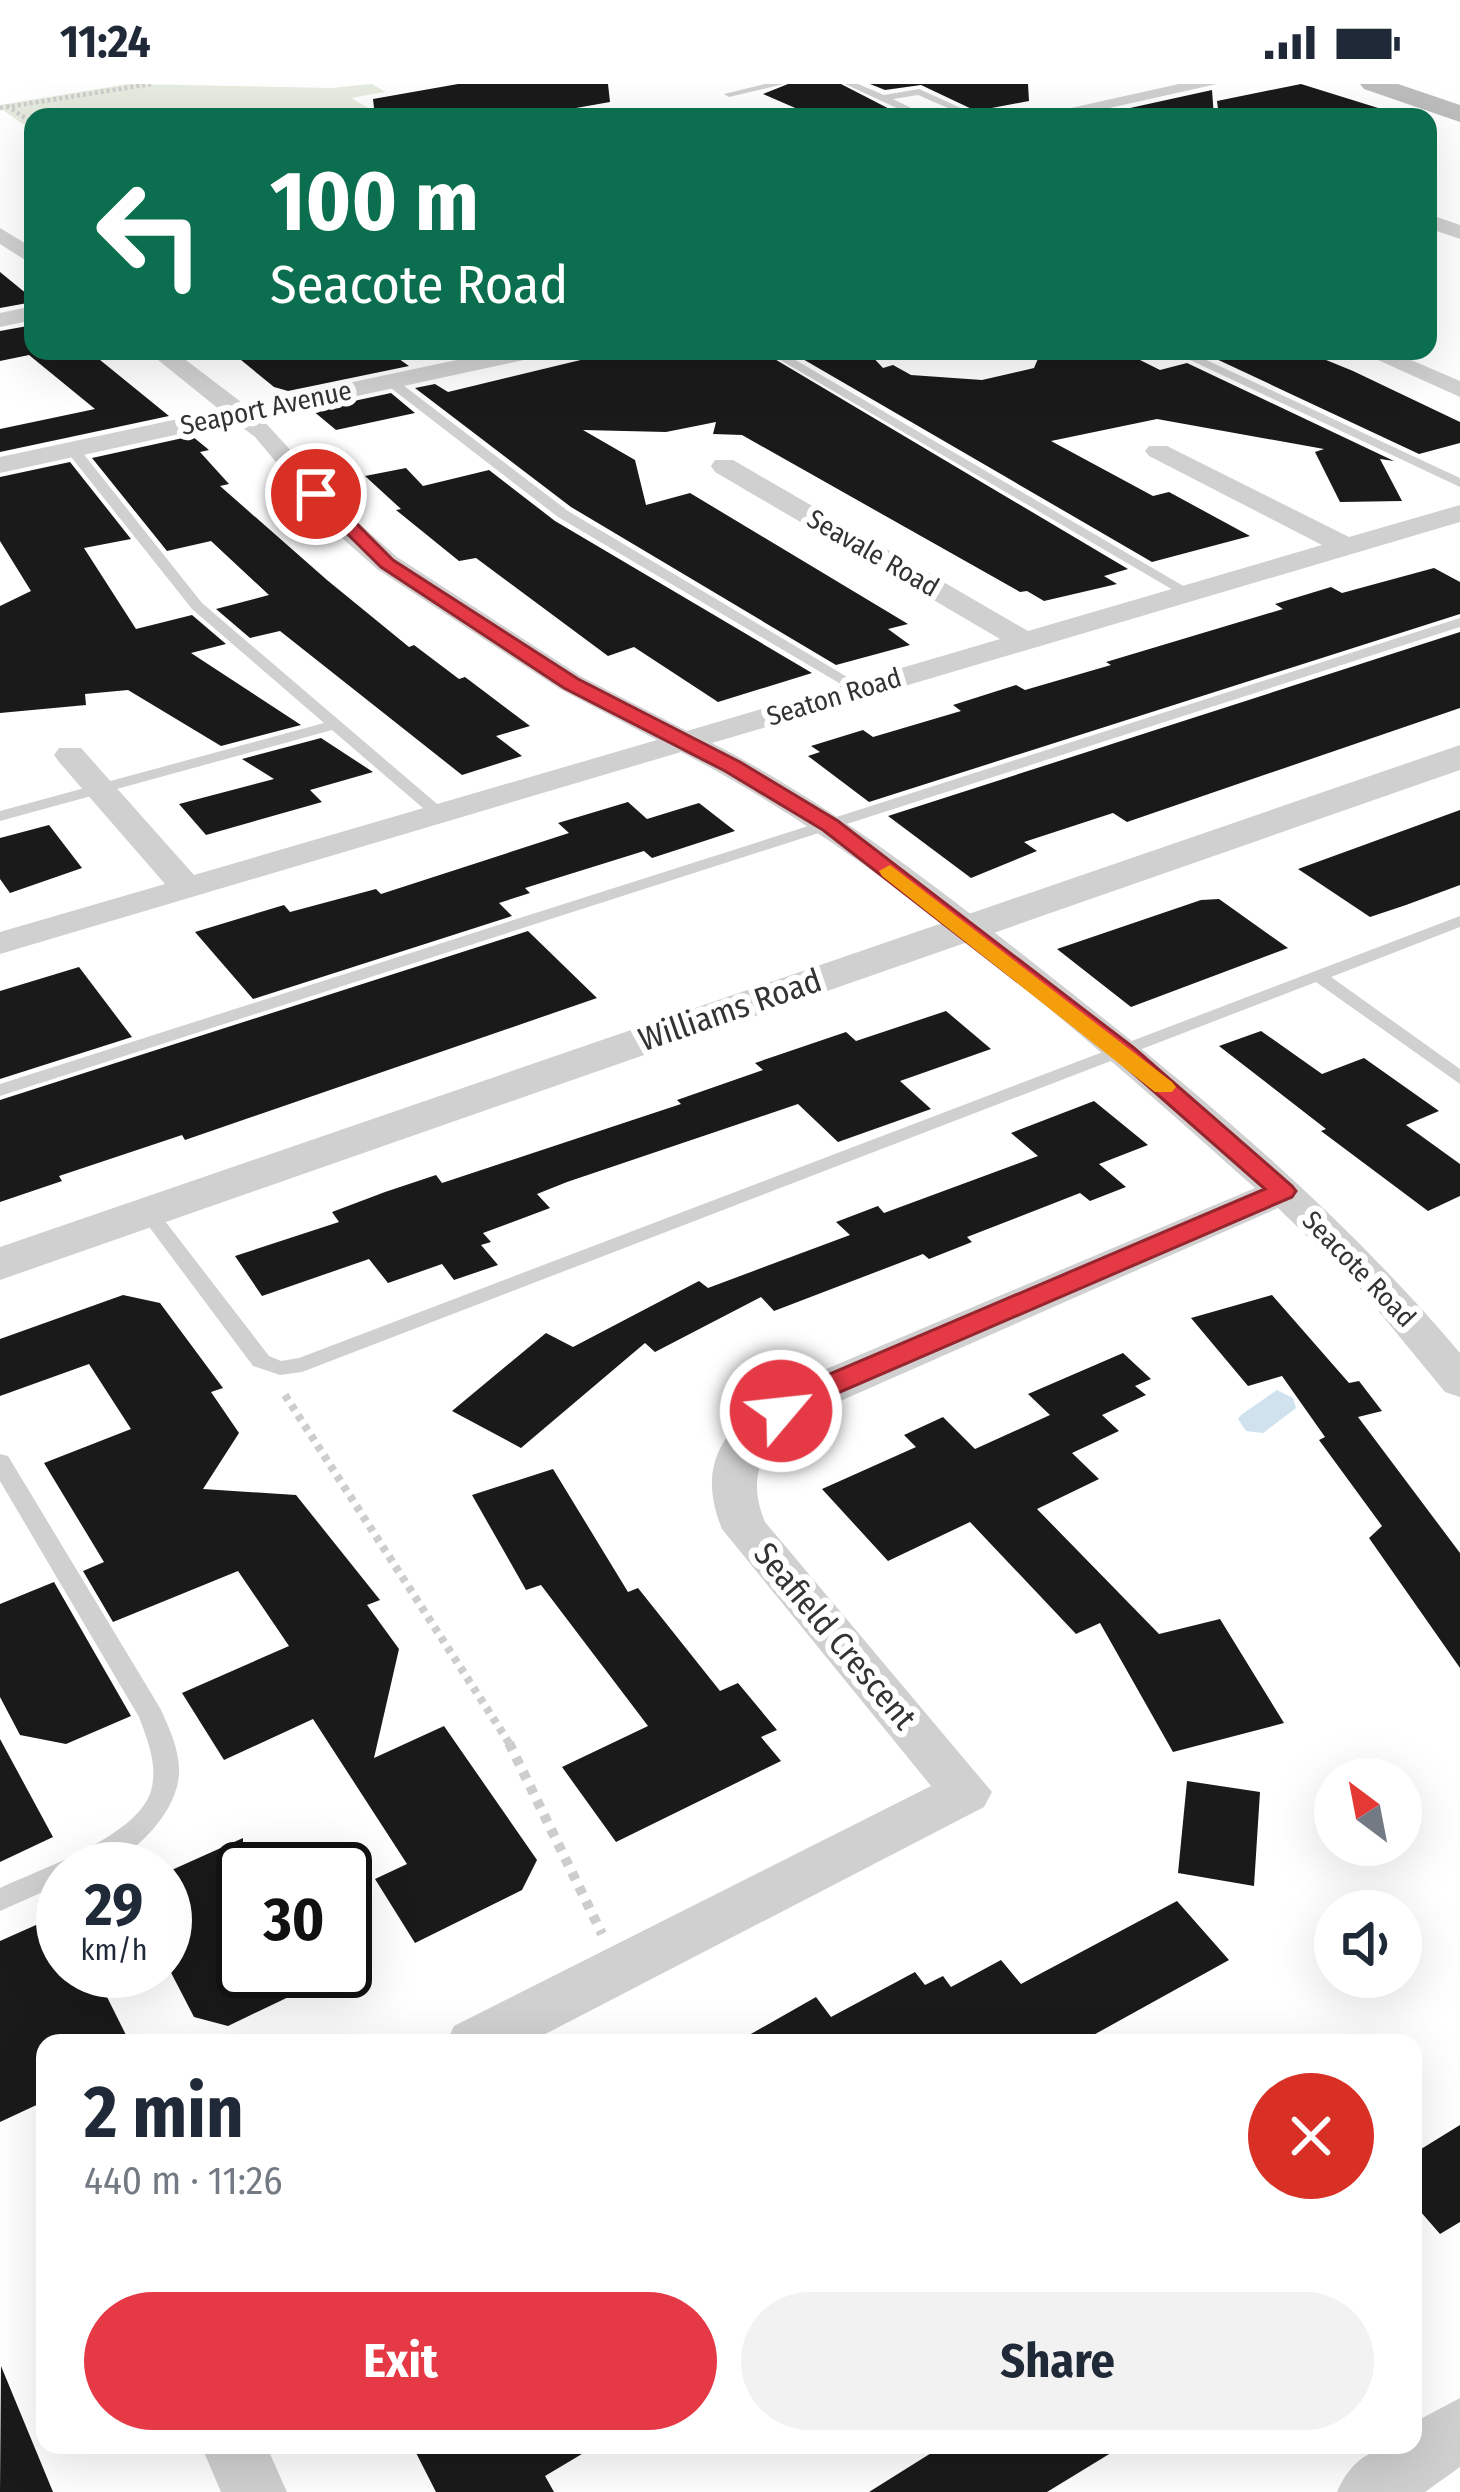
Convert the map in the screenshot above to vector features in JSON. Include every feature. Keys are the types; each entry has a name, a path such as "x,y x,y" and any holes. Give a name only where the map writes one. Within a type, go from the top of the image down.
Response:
{"main road":[{"path":"1373,84 1460,114"}],"street":[{"path":"1085,108 1200,85"},
{"name":"Seacote Road","path":"171,360 264,432 343,524 387,563 571,683 830,825 1125,1053 1372,1276 1460,1382"},
{"name":"Seaport Avenue","path":"0,465 492,360"},
{"path":"1391,360 1460,390"},
{"path":"1158,451 1346,545"},
{"name":"Seavale Road","path":"724,466 1022,640"},
{"name":"Seaton Road","path":"0,943 1460,512"},
{"path":"70,755 186,887"},
{"name":"Williams Road","path":"0,1264 1460,757"},
{"name":"Seafield Crescent","path":"491,2034 966,1792 745,1529 730,1490 731,1474 753,1436 809,1394 1283,1191"},
{"path":"1370,2492 1460,2429"},
{"path":"237,2454 254,2492"}],"lane":[{"path":"729,94 778,84"},
{"path":"850,84 906,108"},
{"path":"885,98 919,92 957,108"},
{"path":"787,360 1185,591"},
{"path":"1197,360 1460,483"},
{"path":"391,382 563,514 861,690"},
{"path":"73,450 197,606 437,812"},
{"path":"0,1090 1460,622"},
{"path":"0,816 334,725"},
{"path":"148,1212 261,1360 280,1368 302,1365 1460,921"},
{"path":"1319,976 1460,1078"},
{"path":"0,1462 151,1715 166,1755 169,1778 162,1802 124,1842"},
{"path":"0,1900 36,1883"}],"path":[{"path":"0,105 151,84"},
{"path":"8,106 24,117"},
{"path":"280,1368 279,1386 524,1766 618,1968"}],"shaded area":[{"path":"128,84 331,88 372,84 385,92 351,98 368,108 24,108 24,125 0,105"}],"water":[{"path":"1277,1390 1293,1398 1296,1408 1263,1433 1246,1431 1238,1419 1241,1415"}],"building":[{"path":"458,84 608,84 610,102 576,108 374,108 373,99"},
{"path":"788,84 841,84 888,108 795,108 763,94"},
{"path":"870,84 1028,84 1029,101 970,108 921,85 885,90"},
{"path":"1301,84 1378,108 1218,108 1217,101"},
{"path":"1212,90 1213,108 1130,108"},
{"path":"0,272 24,292 24,304 0,308"},
{"path":"24,327 24,356 0,361 0,331"},
{"path":"35,360 100,360 169,416 0,452 0,429 95,409"},
{"path":"241,360 401,360 409,366 288,391 274,387"},
{"path":"581,360 776,360 1128,569 1104,576 1117,584 1044,601 1020,592 742,435 713,434 716,422 666,432 583,430 635,460 646,505 690,493 908,624 888,629 910,645 836,665 571,507 415,388 435,384 448,392"},
{"path":"804,360 875,360 883,368 893,365 911,375 982,380 1034,368 1037,360 1140,360 1160,370 1187,363 1394,461 1380,459 1402,501 1340,502 1315,452 1324,449 1157,419 1051,441 1153,496 1169,492 1250,536 1152,562"},
{"path":"1218,360 1326,360 1460,422 1460,443 1419,454"},
{"path":"391,393 415,413 336,430 312,410"},
{"path":"192,436 209,450 200,452 229,484 220,486 327,580 409,647 414,645 459,679 465,677 530,726 496,736 522,756 462,775 280,631 250,638 216,609 269,595 211,541 167,551 92,458"},
{"path":"70,462 131,539 84,548 136,629 192,615 226,644 191,653 301,725 221,746 128,690 85,694 86,705 0,713 0,606 31,591 0,541 0,477"},
{"path":"406,468 423,486 489,470 555,521 812,673 718,702 634,647 608,656 476,558 459,561 396,510 401,509 365,476"},
{"path":"1434,568 1460,582 1460,614 869,802 808,756 820,752 811,746 863,730 873,737 961,711 953,705 1016,685 1025,690 1111,665 1106,662 1283,609 1275,604 1331,587 1342,593"},
{"path":"1460,632 1460,708 1127,822 1113,813 1024,842 1037,851 971,878 888,816"},
{"path":"321,738 373,772 310,790 322,802 206,835 179,804 274,779 242,759"},
{"path":"628,802 647,819 699,803 735,831 652,858 644,851 525,888 530,893 499,903 512,916 253,999 195,932 284,905 290,912 376,889 381,894 569,833 558,823"},
{"path":"1460,810 1460,885 1406,905 1370,917 1298,869"},
{"path":"49,825 82,868 10,893 0,879 0,838"},
{"path":"1219,899 1288,948 1131,1007 1057,949 1201,900"},
{"path":"528,931 597,998 185,1140 182,1135 59,1176 62,1181 0,1202 0,1100"},
{"path":"79,967 132,1037 0,1079 0,991"},
{"path":"946,1011 991,1049 900,1081 931,1109 838,1142 798,1104 567,1182 537,1194 550,1208 483,1233 491,1242 481,1245 498,1265 454,1280 442,1264 388,1283 369,1259 262,1296 235,1256 339,1222 332,1212 385,1192 436,1175 442,1183 681,1104 677,1100 763,1070 755,1063 846,1032 856,1041"},
{"path":"1261,1031 1322,1074 1364,1058 1439,1111 1406,1125 1460,1164 1460,1196 1428,1211 1219,1046"},
{"path":"1094,1101 1148,1145 1099,1164 1126,1187 1090,1201 1080,1193 967,1237 972,1242 929,1259 923,1254 774,1311 761,1297 655,1352 645,1343 521,1448 452,1411 546,1333 573,1347 699,1281 708,1288 850,1235 836,1222 878,1206 884,1213 1038,1156 1011,1133"},
{"path":"123,1295 160,1303 223,1388 211,1392 239,1433 203,1489 296,1495 380,1600 367,1605 399,1649 374,1758 444,1726 537,1860 522,1890 415,1943 375,1879 407,1864 313,1719 224,1760 182,1693 289,1646 238,1571 113,1622 83,1571 104,1562 44,1463 131,1429 89,1364 0,1396 0,1339"},
{"path":"1272,1295 1349,1383 1359,1381 1382,1411 1358,1417 1460,1553 1460,1668 1369,1538 1382,1526 1319,1440 1325,1437 1282,1376 1248,1386 1191,1318"},
{"path":"1123,1353 1151,1379 1135,1386 1146,1395 1102,1415 1119,1431 1072,1453 1099,1479 1037,1509 1159,1634 1220,1619 1284,1723 1173,1752 1100,1623 1076,1634 970,1522 888,1561 822,1489 916,1447 904,1435 943,1417 975,1449 1050,1415 1028,1394"},
{"path":"553,1469 628,1592 638,1588 720,1691 738,1683 777,1730 761,1737 781,1761 616,1842 562,1767 648,1726 541,1585 526,1590 472,1495"},
{"path":"54,1582 131,1716 66,1744 20,1735 0,1697 0,1604"},
{"path":"0,1739 53,1837 0,1862"},
{"path":"1187,1781 1260,1792 1254,1886 1178,1873"},
{"path":"216,1850 216,1998 287,1998 228,2026 194,2017 184,1998 192,1998 192,1861"},
{"path":"1177,1901 1229,1960 1095,2034 751,2034 816,1997 831,2017 915,1972 925,1985 943,1976 951,1987 1001,1960 1021,1984"},
{"path":"36,1925 36,1998 108,1998 126,2034 36,2034 36,2105 0,2122 0,1941"},
{"path":"1460,2125 1460,2222 1440,2234 1422,2213 1422,2148"},
{"path":"1,2366 53,2492 0,2492"},
{"path":"417,2454 582,2454 545,2476 554,2492 436,2492"},
{"path":"930,2454 1109,2454 1047,2492 869,2492"}],"slow traffic":[{"path":"890,871 1164,1087"}],"route":[{"path":"316,494 387,563 571,683 732,766 830,825 1125,1053 1283,1191 809,1394 781,1411"}]}
